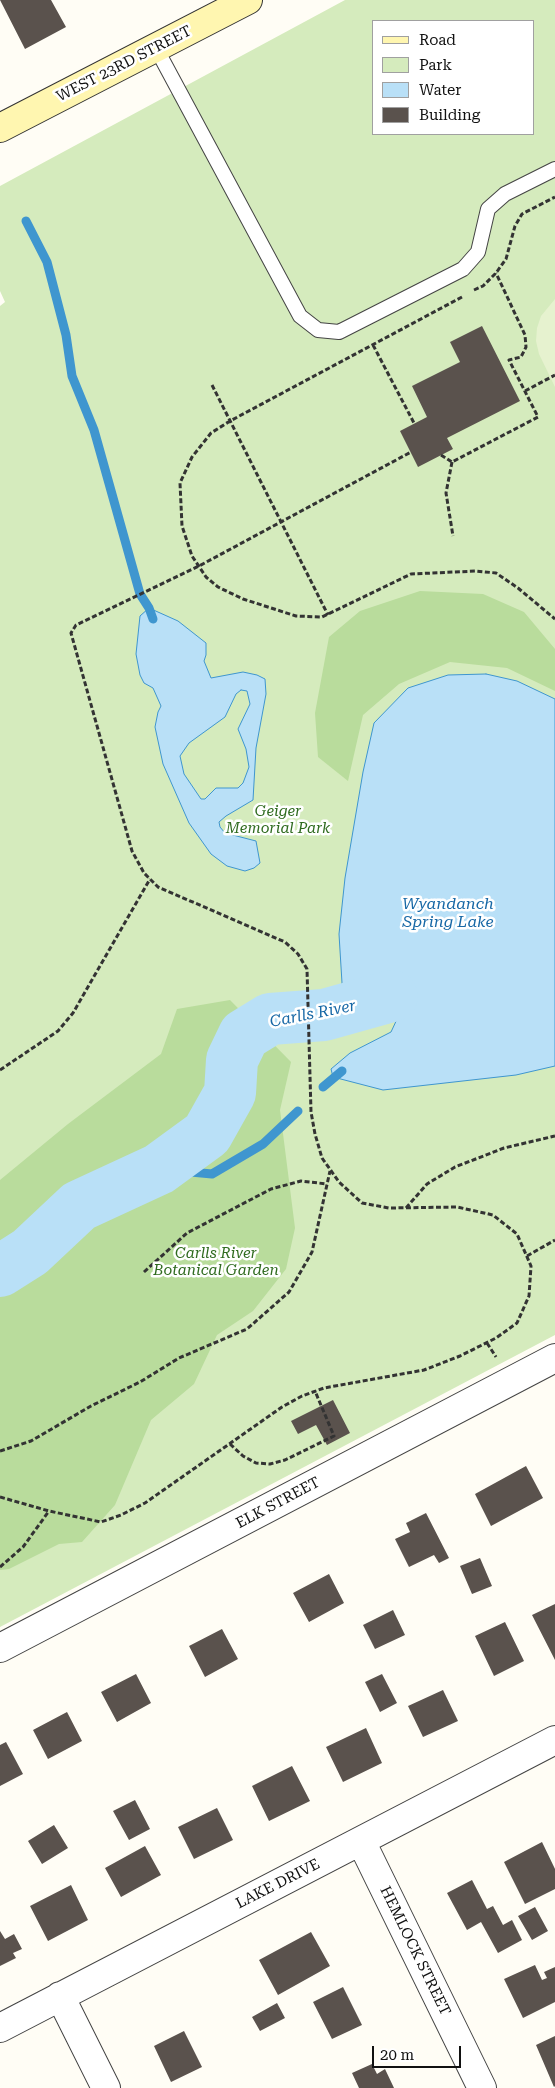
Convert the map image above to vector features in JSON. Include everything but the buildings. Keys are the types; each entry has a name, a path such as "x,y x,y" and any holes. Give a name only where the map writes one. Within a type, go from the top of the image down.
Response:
{"street":[{"name":"WEST 23RD STREET","path":"0,128 248,0"},
{"name":"ELK STREET","path":"0,1648 555,1358"},
{"name":"LAKE DRIVE","path":"0,2028 555,1740"},
{"name":"HEMLOCK STREET","path":"361,1841 482,2088"},
{"path":"60,1996 106,2088"}],"lane":[{"path":"156,48 300,316 318,330 339,332 463,269 478,252 488,209 505,194 555,169"}],"path":[{"path":"555,197 522,214 515,226 506,259 483,286 230,421 211,433 192,457 180,484 182,526 192,556 206,577 218,587 243,599 296,616 322,617 411,574 476,571 496,573 518,588 555,620"},
{"path":"452,462 538,417 509,360 521,357 526,347 525,335 496,273"},
{"path":"373,345 414,423"},
{"path":"525,391 555,375"},
{"path":"212,385 328,615"},
{"path":"0,1497 49,1511 101,1522 121,1515 145,1503 282,1407 302,1396 324,1388 424,1370 487,1343 517,1323 529,1296 531,1266 517,1234 492,1216 456,1207 389,1208 362,1203 339,1182 330,1170 322,1158 315,1134 310,1094 306,970 298,954 285,942 158,887 144,873 132,851 72,633 76,625 199,566 410,452"},
{"path":"441,455 452,462"},
{"path":"452,462 446,493 453,536"},
{"path":"0,1070 58,1032 73,1013 150,879"},
{"path":"406,1208 427,1184 455,1168 504,1148 555,1136"},
{"path":"0,1451 31,1441 180,1358 247,1329 290,1292 312,1252 330,1170"},
{"path":"144,1272 187,1233 271,1189 301,1181 327,1184"},
{"path":"527,1256 555,1240"},
{"path":"487,1343 501,1365"},
{"path":"230,1444 256,1463 270,1464 285,1460 334,1436 315,1391"},
{"path":"0,1567 23,1547 49,1511"}],"green space":[{"name":"Geiger Memorial Park","path":"345,0 555,0 555,1335 0,1627 0,306 5,302 0,291 0,186"},
{"path":"555,299 555,387 539,354 536,341 537,328 541,316"},
{"path":"420,591 483,594 524,612 555,649 555,691 507,668 450,662 399,684 363,715 348,781 318,757 315,713 329,637 360,611"},
{"name":"Carlls River Botanical Garden","path":"230,1000 291,1062 280,1110 295,1228 286,1269 253,1311 217,1335 194,1384 151,1420 115,1505 82,1542 59,1544 9,1569 0,1570 0,1180 68,1124 161,1054 177,1009"}],"water":[{"path":"149,608 178,621 206,643 204,661 211,678 243,672 265,679 266,694 256,748 253,800 219,822 220,827 225,833 256,841 260,863 254,868 245,871 227,866 211,854 189,823 163,764 155,727 161,706 153,688 144,683 140,675 136,654 140,616","holes":["241,690 247,691 250,704 238,729 246,749 249,767 243,783 238,788 216,788 205,799 201,799 184,774 180,756 189,743 225,717 236,694"]},
{"name":"Wyandanch Spring Lake","path":"486,674 517,681 555,699 555,1066 516,1075 383,1090 333,1077 331,1069 350,1053 391,1032 398,1017 396,1007 387,1001 334,1026 324,1015 342,983 339,934 345,878 363,772 374,723 408,688 448,675"}],"waterway":[{"path":"26,221 47,262 66,335 72,376 94,430 140,594 149,608 153,619"},
{"name":"Carlls River","path":"0,1271 30,1252 79,1206 159,1169 207,1134 230,1093 232,1060 244,1035 270,1019 324,1015 392,996"},
{"path":"323,1087 342,1071"},
{"path":"159,1169 212,1174 263,1144 298,1111"}]}
